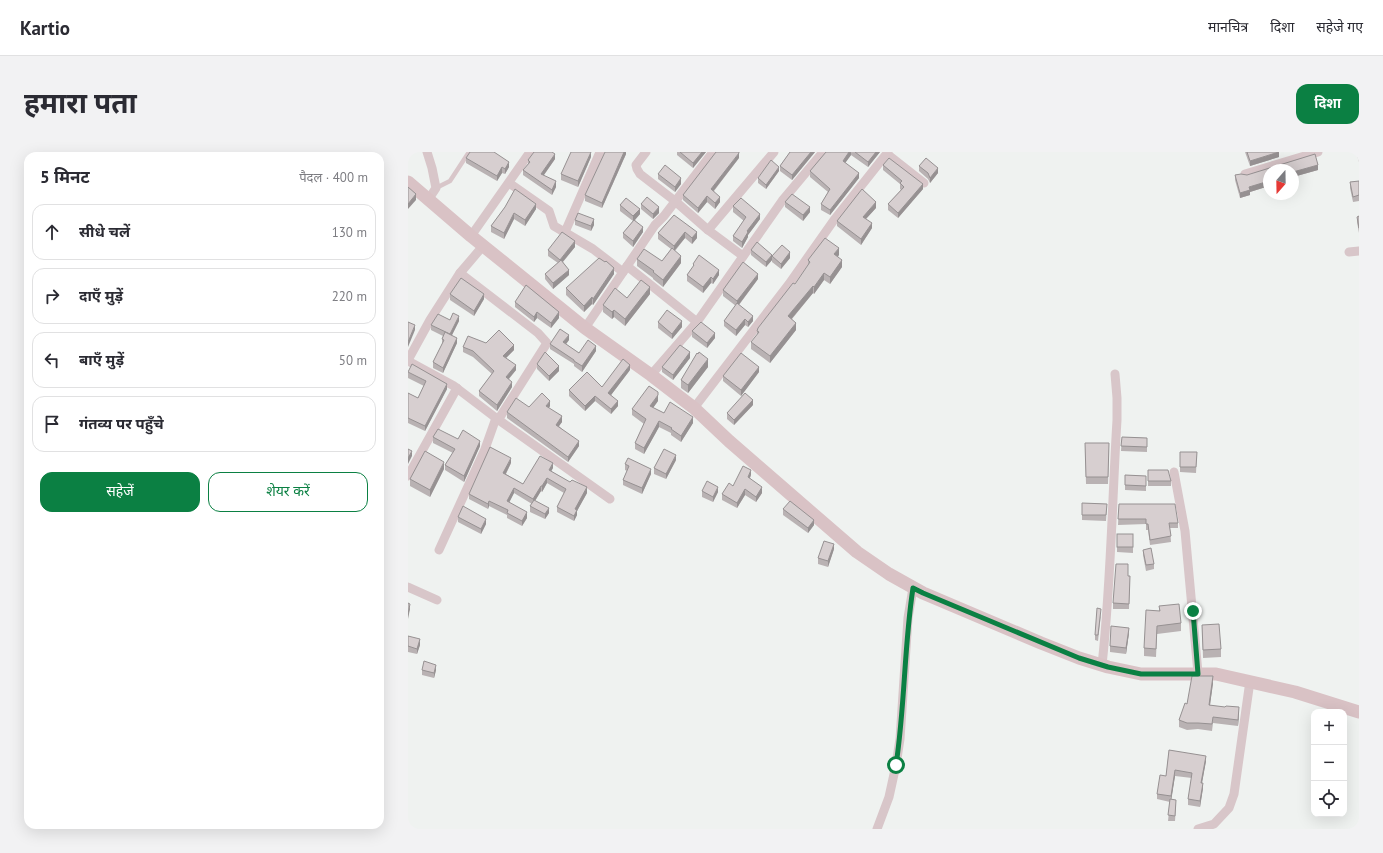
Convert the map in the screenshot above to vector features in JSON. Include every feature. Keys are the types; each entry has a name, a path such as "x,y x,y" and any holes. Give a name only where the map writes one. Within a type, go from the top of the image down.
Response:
{"main road":[{"path":"408,182 483,246 585,328 694,408 729,441 857,552 913,588 1042,643 1079,658 1102,665 1141,674 1216,674 1295,692 1359,712"}],"street":[{"path":"427,152 436,188 428,200"},
{"path":"471,236 530,152"},
{"path":"565,232 600,152"},
{"path":"646,152 636,165 636,169 640,174 675,201 708,230 743,256"},
{"path":"585,328 655,225 664,216 713,152"},
{"path":"708,230 774,152"},
{"path":"651,375 697,322 782,201 823,152"},
{"path":"1245,174 1318,152"},
{"path":"694,408 789,284 834,220 887,153 924,183"},
{"path":"509,183 549,211 554,226 593,248 625,269 697,322"},
{"path":"483,246 460,273 430,320 408,360 457,388 496,418 610,499"},
{"path":"1349,252 1359,250"},
{"path":"439,550 485,449 496,418 500,417 547,343 538,333 460,273"},
{"path":"1102,665 1109,584 1117,420 1115,374"},
{"path":"408,476 457,388"},
{"path":"1174,472 1185,531 1198,674"},
{"path":"408,587 436,600"},
{"path":"877,829 889,797 900,739 908,618 913,588"},
{"path":"1198,829 1214,824 1229,808 1234,794 1250,681"}],"lane":[{"path":"436,188 450,181 469,152"}],"building":[{"path":"470,152 494,152 509,162 505,169 502,167 497,176 466,158"},
{"path":"534,152 552,152 555,154 541,174 556,181 552,190 523,170 530,162 528,160"},
{"path":"571,152 591,152 578,181 561,174"},
{"path":"605,152 624,152 602,203 585,195"},
{"path":"680,152 702,152 693,163"},
{"path":"716,152 739,153 711,189 720,197 715,203 707,196 698,208 683,195"},
{"path":"790,152 811,152 792,175 780,166"},
{"path":"826,152 849,152 843,161 859,173 830,210 821,204 830,189 810,171"},
{"path":"855,152 876,152 868,162"},
{"path":"1247,152 1279,152 1250,161"},
{"path":"1315,154 1318,165 1299,170 1299,164 1283,164"},
{"path":"889,158 923,184 898,213 888,204 904,187 900,183 902,181 883,165"},
{"path":"926,158 938,168 930,178 928,173 919,166"},
{"path":"771,160 779,167 766,185 758,178"},
{"path":"665,165 681,178 675,187 658,174"},
{"path":"1263,170 1263,183 1249,187 1250,190 1240,193 1235,175 1247,175"},
{"path":"1359,181 1359,195 1353,197 1350,182"},
{"path":"408,187 416,194 408,204"},
{"path":"515,189 536,204 525,220 514,213 504,233 491,226 505,207"},
{"path":"862,189 876,202 863,217 872,223 861,239 837,221"},
{"path":"792,194 810,207 803,215 785,202"},
{"path":"647,197 659,207 653,214 641,204"},
{"path":"626,198 640,209 633,216 620,205"},
{"path":"741,198 760,214 747,231 748,232 742,242 733,236 746,217 733,206"},
{"path":"578,213 594,219 591,226 575,220"},
{"path":"674,215 697,232 692,238 685,232 674,246 658,233"},
{"path":"1359,216 1359,228 1357,217"},
{"path":"634,220 643,227 633,241 623,233"},
{"path":"562,232 575,241 560,260 548,250"},
{"path":"825,238 839,248 834,254 842,260 830,277 824,273 814,287 813,286 788,316 796,323 770,356 751,342 759,332 757,331 758,328 793,283 795,284 810,262 808,260"},
{"path":"757,242 772,255 766,262 751,250"},
{"path":"782,245 790,252 781,264 772,256"},
{"path":"672,248 681,256 663,280 653,272 654,271 637,259 644,249 662,261"},
{"path":"699,255 719,270 713,279 711,277 703,287 687,275"},
{"path":"599,258 605,262 606,261 614,268 593,299 592,297 584,306 566,288"},
{"path":"561,260 569,270 553,283 545,274"},
{"path":"743,262 758,274 737,301 723,290"},
{"path":"461,278 484,294 474,311 450,294"},
{"path":"641,280 650,287 625,319 614,310 612,312 603,305 615,288 627,298"},
{"path":"526,285 559,312 551,323 537,312 534,317 515,302"},
{"path":"737,303 753,316 748,322 745,319 736,330 724,321"},
{"path":"667,310 682,321 672,334 658,322"},
{"path":"453,313 459,316 450,334 431,325 438,314 450,320"},
{"path":"408,322 415,325 408,342"},
{"path":"701,322 715,333 707,343 692,331"},
{"path":"560,329 569,335 563,342 579,353 588,340 596,346 582,366 550,344"},
{"path":"499,330 514,345 503,356 516,365 506,377 512,382 497,405 479,391 494,371 473,351 463,347 468,336 486,343"},
{"path":"445,332 457,338 443,368 433,362 444,340 442,339"},
{"path":"680,345 690,352 673,375 662,367"},
{"path":"545,352 559,366 549,376 537,364"},
{"path":"699,352 708,359 688,385 681,380"},
{"path":"741,353 759,367 741,390 723,376"},
{"path":"623,359 630,365 608,393 618,401 611,409 595,396 585,406 569,390 587,372 602,387"},
{"path":"412,364 447,384 425,426 408,418 408,393 418,398 426,381 408,372"},
{"path":"649,386 658,392 658,395 650,406 664,413 670,402 693,417 681,436 671,429 672,428 659,421 644,448 635,443 646,419 632,409"},
{"path":"542,393 550,401 546,406 562,416 556,425 579,441 568,457 507,412 516,398 529,407"},
{"path":"745,393 753,400 734,420 727,413"},
{"path":"438,429 458,439 463,430 480,441 464,476 445,465 455,449 433,437"},
{"path":"1122,437 1147,438 1147,447 1121,446"},
{"path":"1085,443 1109,443 1108,477 1086,477"},
{"path":"490,447 511,458 503,473 523,484 540,456 553,463 549,470 570,482 572,480 587,487 575,509 577,510 574,516 557,507 566,489 547,478 533,499 514,488 507,501 527,512 522,521 507,513 508,510 489,501 488,504 469,494"},
{"path":"408,449 412,451 408,458"},
{"path":"664,449 676,455 666,474 654,468"},
{"path":"425,451 444,462 430,490 410,479"},
{"path":"1180,452 1197,452 1196,467 1180,467"},
{"path":"628,458 651,469 642,488 623,480 629,466 625,464"},
{"path":"743,466 751,470 748,477 762,487 756,497 745,489 737,503 722,494 729,483 733,486"},
{"path":"1148,470 1168,470 1171,481 1148,481"},
{"path":"1125,475 1146,476 1146,486 1125,485"},
{"path":"707,481 718,487 713,497 702,491"},
{"path":"534,500 549,508 545,514 530,506"},
{"path":"790,501 814,520 808,528 783,509"},
{"path":"1082,503 1107,504 1106,515 1082,515"},
{"path":"1119,504 1175,504 1178,523 1169,523 1171,536 1150,540 1146,519 1118,519"},
{"path":"463,506 486,519 481,529 458,517"},
{"path":"1117,534 1133,534 1133,547 1117,547"},
{"path":"824,541 834,544 828,561 818,558"},
{"path":"1151,548 1154,564 1146,565 1143,550"},
{"path":"1116,564 1128,564 1128,576 1130,576 1129,604 1113,603"},
{"path":"408,603 410,604 408,614"},
{"path":"1179,604 1181,623 1157,626 1156,649 1144,648 1146,610 1160,611 1159,606"},
{"path":"1097,608 1101,609 1098,635 1095,635"},
{"path":"1219,624 1221,649 1203,650 1202,625"},
{"path":"1111,626 1129,628 1126,648 1110,646"},
{"path":"408,636 420,639 417,649 408,646"},
{"path":"424,661 436,665 434,673 422,670"},
{"path":"1192,676 1213,676 1209,705 1239,707 1238,720 1213,717 1212,724 1187,723 1179,720 1185,703 1187,704"},
{"path":"1169,750 1206,756 1201,783 1203,783 1200,801 1188,799 1192,773 1175,770 1171,796 1157,794 1160,775 1166,776"},
{"path":"1170,799 1176,800 1175,816 1168,815"}],"route":[{"path":"896,765 900,739 908,618 913,588 1079,658 1108,667 1141,674 1198,674 1193,611"}]}
